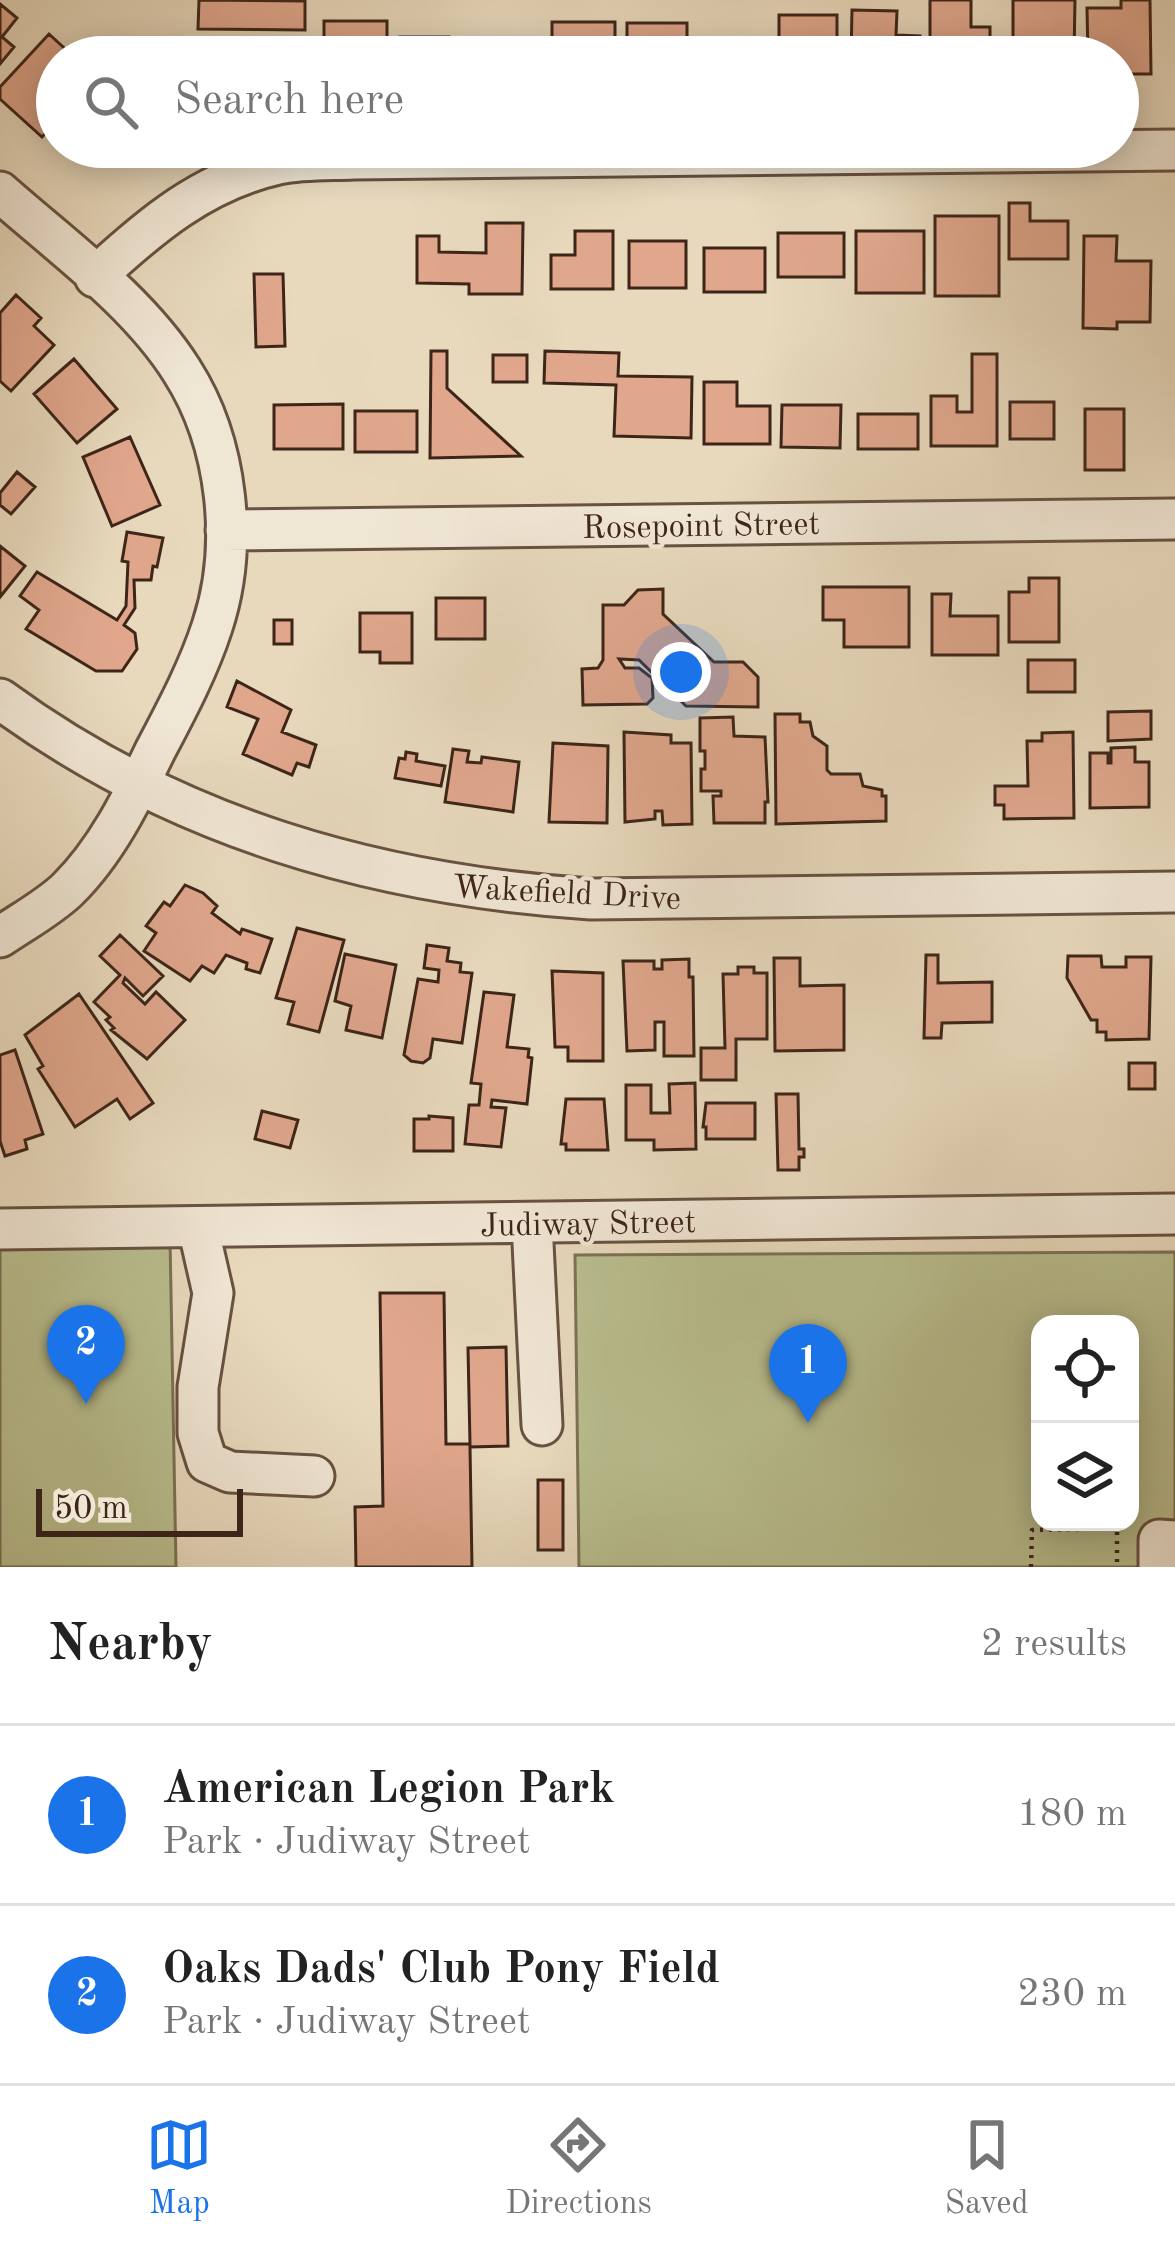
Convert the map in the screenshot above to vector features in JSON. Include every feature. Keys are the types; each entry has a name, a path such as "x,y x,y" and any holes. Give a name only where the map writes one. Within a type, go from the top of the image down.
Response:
{"street":[{"path":"1139,150 1175,150"},
{"path":"95,277 154,223 215,184 265,168"},
{"path":"0,192 139,318 183,372 215,450 226,530 224,575 214,623 139,785 99,852 66,891 0,937"},
{"name":"Rosepoint Street","path":"226,530 1175,519"},
{"name":"Wakefield Drive","path":"0,699 57,741 227,825 410,879 505,894 612,899 1175,892"},
{"name":"Judiway Street","path":"0,1229 1175,1214"},
{"path":"532,1223 542,1425"},
{"path":"198,1226 213,1294 198,1387 198,1433 207,1462 230,1472 314,1476"},
{"path":"1159,1567 1159,1540 1175,1540"}],"path":[{"path":"1031,1567 1032,1530 1117,1528 1118,1567"}],"green space":[{"path":"170,1239 176,1567 0,1567 0,1241"},
{"path":"1175,1252 1175,1567 579,1567 575,1255"}],"building":[{"path":"199,0 305,1 305,30 198,29"},
{"path":"930,0 971,0 971,27 990,27 990,36 930,36"},
{"path":"1013,0 1075,0 1074,36 1013,36"},
{"path":"1121,0 1150,0 1151,74 1139,74 1139,36 1088,36 1087,8 1121,8"},
{"path":"0,4 17,18 2,37 14,47 0,64"},
{"path":"852,10 897,11 896,35 920,36 851,36"},
{"path":"779,15 837,15 837,36 779,36"},
{"path":"324,21 387,21 387,36 324,36"},
{"path":"552,22 615,22 615,36 552,36"},
{"path":"627,23 687,23 687,36 627,36"},
{"path":"36,48 36,132 0,99 0,87"},
{"path":"1009,203 1030,203 1030,221 1068,221 1068,259 1009,259"},
{"path":"935,216 999,216 999,296 935,296"},
{"path":"486,223 523,223 522,294 469,294 469,284 417,283 417,236 439,236 439,252 486,253"},
{"path":"575,231 613,231 613,289 551,289 551,255 575,255"},
{"path":"856,231 924,231 924,293 856,293"},
{"path":"778,233 844,233 844,277 778,277"},
{"path":"1084,236 1117,236 1116,261 1151,261 1150,322 1117,322 1117,329 1083,328"},
{"path":"629,241 686,241 686,288 629,288"},
{"path":"704,248 765,248 765,292 704,292"},
{"path":"254,274 283,274 285,346 256,347"},
{"path":"16,295 41,318 34,326 54,345 11,391 0,381 0,313"},
{"path":"431,351 447,351 447,388 521,456 430,458"},
{"path":"545,351 619,353 618,376 692,377 691,438 614,436 616,385 544,383"},
{"path":"972,354 997,354 997,446 931,446 931,396 957,396 957,412 972,412"},
{"path":"493,355 527,355 527,382 493,382"},
{"path":"74,359 117,409 77,443 34,394"},
{"path":"704,382 737,382 737,406 770,406 770,444 704,444"},
{"path":"1010,402 1054,402 1054,439 1010,439"},
{"path":"343,404 343,449 274,449 274,405"},
{"path":"782,405 841,405 840,448 781,447"},
{"path":"1085,409 1124,409 1124,470 1085,470"},
{"path":"355,411 417,411 417,452 355,452"},
{"path":"858,414 918,414 918,449 858,449"},
{"path":"130,437 160,505 112,526 83,457"},
{"path":"17,472 35,487 11,514 0,505 0,493"},
{"path":"127,532 163,538 157,567 153,566 151,580 134,580 135,608 124,625 135,633 137,649 122,671 96,671 26,629 39,610 20,596 37,572 117,620 126,606 128,562 122,561"},
{"path":"0,546 25,566 0,597"},
{"path":"1029,578 1059,578 1059,642 1009,642 1009,592 1029,592"},
{"path":"823,587 909,587 909,647 844,647 844,620 823,620"},
{"path":"663,589 663,614 714,662 743,662 758,677 758,707 686,706 639,660 619,659 625,668 639,668 652,678 653,698 647,704 583,705 582,669 598,668 603,660 603,605 624,605 638,590"},
{"path":"932,594 951,594 950,616 998,616 998,655 932,655"},
{"path":"436,598 485,598 485,639 436,639"},
{"path":"360,613 412,613 412,663 380,663 380,652 360,652"},
{"path":"274,620 292,620 292,644 274,644"},
{"path":"1028,660 1075,660 1075,692 1028,692"},
{"path":"237,681 291,710 282,732 316,745 309,767 297,763 292,775 243,754 258,719 227,707"},
{"path":"1151,711 1151,739 1108,741 1108,712"},
{"path":"775,714 800,714 800,722 810,722 813,736 827,746 831,774 860,774 863,786 882,790 886,821 776,824"},
{"path":"733,717 734,736 765,737 765,823 714,823 713,796 721,796 721,791 701,791 705,751 700,751 700,718"},
{"path":"624,732 671,735 671,743 691,743 692,824 663,825 662,811 655,811 655,819 625,822"},
{"path":"1073,732 1074,818 1004,819 1004,805 995,805 995,786 1028,786 1027,741 1042,741 1042,733"},
{"path":"553,743 608,746 607,823 549,822"},
{"path":"1135,747 1135,762 1149,762 1149,807 1090,808 1090,753 1108,753 1111,763 1111,748"},
{"path":"453,749 469,751 467,762 481,763 482,757 519,762 513,812 445,802"},
{"path":"406,752 417,754 416,761 445,766 441,786 395,778 399,758 405,759"},
{"path":"185,885 203,893 217,906 212,913 240,934 242,929 272,939 260,973 226,955 214,973 202,966 190,981 144,951 156,933 146,926 164,902 170,906"},
{"path":"297,928 344,940 319,1032 288,1024 294,1002 276,998"},
{"path":"120,935 163,976 143,996 125,978 123,983 145,1004 156,992 185,1020 147,1059 111,1030 106,1020 110,1017 94,1002 120,975 100,956"},
{"path":"427,945 449,948 447,961 461,963 460,972 472,973 462,1043 433,1039 430,1058 423,1063 404,1055 418,979 438,982 439,970 424,968"},
{"path":"345,954 396,965 382,1038 346,1030 351,1006 335,1001"},
{"path":"926,955 938,955 938,983 992,982 992,1022 942,1023 941,1038 924,1038"},
{"path":"1068,956 1101,956 1102,967 1126,967 1126,957 1151,957 1149,1039 1106,1040 1106,1032 1097,1032 1097,1020 1091,1020 1067,978"},
{"path":"774,958 800,958 800,986 844,985 844,1050 775,1051"},
{"path":"689,959 694,1056 664,1056 664,1022 655,1022 655,1050 627,1051 623,961 654,961 654,969 662,969 662,960"},
{"path":"738,967 767,973 767,1039 736,1039 736,1080 701,1080 701,1048 725,1048 723,974 738,974"},
{"path":"552,971 603,973 603,1061 568,1061 568,1047 555,1047"},
{"path":"484,992 514,995 507,1047 529,1049 532,1058 527,1104 492,1100 491,1107 506,1108 501,1147 465,1144 469,1105 479,1105 481,1084 471,1083"},
{"path":"79,994 153,1103 130,1119 117,1099 75,1127 38,1069 43,1066 25,1035"},
{"path":"15,1050 43,1134 25,1140 27,1149 5,1156 0,1141 0,1055"},
{"path":"1129,1063 1155,1063 1155,1089 1129,1089"},
{"path":"695,1083 696,1149 654,1150 654,1140 626,1140 626,1085 651,1085 651,1113 670,1113 669,1084"},
{"path":"776,1094 798,1094 799,1149 804,1149 799,1170 778,1170"},
{"path":"566,1099 604,1099 608,1150 566,1150 566,1144 561,1144"},
{"path":"706,1103 755,1103 755,1139 706,1139"},
{"path":"262,1111 298,1120 290,1148 255,1139"},
{"path":"453,1118 453,1151 414,1151 414,1119"},
{"path":"380,1293 444,1293 446,1444 470,1444 468,1348 506,1347 508,1446 470,1447 472,1567 356,1567 355,1507 383,1506"},
{"path":"538,1480 563,1480 563,1550 538,1550"}],"place":[{"name":"Oaks Dads' Club Pony Field","path":"86,1404"},
{"name":"American Legion Park","path":"808,1423"}]}
